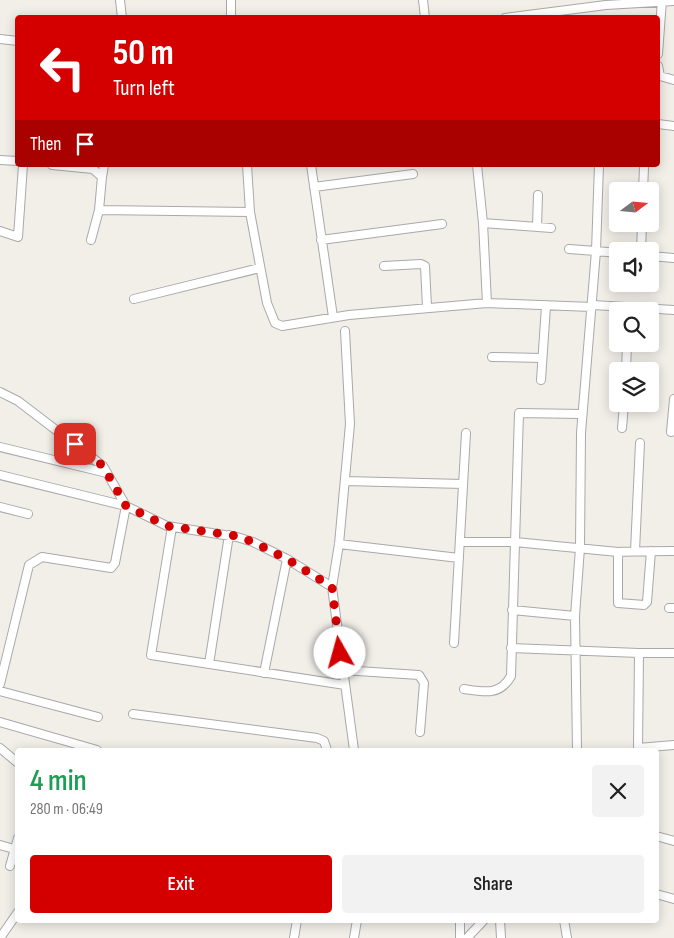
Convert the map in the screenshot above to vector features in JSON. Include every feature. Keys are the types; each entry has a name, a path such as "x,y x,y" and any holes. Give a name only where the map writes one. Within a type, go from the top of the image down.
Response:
{"street":[{"path":"120,0 122,15"},
{"path":"231,0 231,15"},
{"path":"423,0 425,15"},
{"path":"531,15 606,5 662,1 674,2"},
{"path":"660,28 662,1"},
{"path":"0,39 15,41"},
{"path":"660,76 674,80"},
{"path":"660,124 674,126"},
{"path":"0,160 15,161"},
{"path":"0,231 18,237 23,167"},
{"path":"68,167 93,170 102,177"},
{"path":"91,240 100,210 104,167"},
{"path":"247,167 250,212 267,303 275,323 282,326 333,317 487,303 609,307"},
{"path":"311,167 333,317"},
{"path":"477,167 483,223 487,303"},
{"path":"577,748 575,731 575,616 580,548 582,414 593,306 599,167"},
{"path":"643,182 644,167"},
{"path":"314,187 413,174"},
{"path":"537,227 538,195"},
{"path":"100,210 250,212"},
{"path":"483,223 552,228"},
{"path":"321,240 442,224"},
{"path":"569,249 609,252"},
{"path":"659,257 674,258"},
{"path":"384,266 419,264 424,266 427,307"},
{"path":"134,299 260,268"},
{"path":"541,380 546,306"},
{"path":"659,310 674,310"},
{"path":"345,331 350,424 339,544 332,587 354,748"},
{"path":"492,357 542,358"},
{"path":"0,392 18,401 103,466 126,506 114,563 111,568 42,557 29,565 0,684"},
{"path":"671,432 674,399"},
{"path":"622,428 623,412"},
{"path":"464,690 493,692 507,684 511,676 519,413 582,414"},
{"path":"454,643 466,434"},
{"path":"635,552 640,443"},
{"path":"0,447 108,473"},
{"path":"0,475 126,506 172,527 229,535 253,542 287,559 332,587"},
{"path":"345,481 464,484"},
{"path":"0,507 28,514"},
{"path":"172,527 151,655 346,685"},
{"path":"209,664 229,535"},
{"path":"460,542 515,542 618,552 674,552"},
{"path":"339,544 459,558"},
{"path":"618,552 617,602 644,605 648,601 651,552"},
{"path":"264,673 287,559"},
{"path":"512,610 575,616"},
{"path":"511,648 674,653"},
{"path":"638,748 639,653"},
{"path":"342,670 419,675 424,683 420,732"},
{"path":"0,691 98,717"},
{"path":"133,714 317,738 324,740 327,748"},
{"path":"0,722 90,748"},
{"path":"647,748 674,745"},
{"path":"0,751 15,761"},
{"path":"659,837 674,841"},
{"path":"0,845 14,849 10,866"},
{"path":"659,895 674,899"},
{"path":"0,938 15,916"},
{"path":"294,938 296,923"},
{"path":"354,938 356,923"},
{"path":"460,923 460,938"},
{"path":"467,938 481,923"},
{"path":"500,923 501,938"},
{"path":"564,923 567,938"}],"route":[{"path":"75,444 103,466 114,482 126,506 167,526 237,536 253,542 287,559 332,587 340,653"}]}
